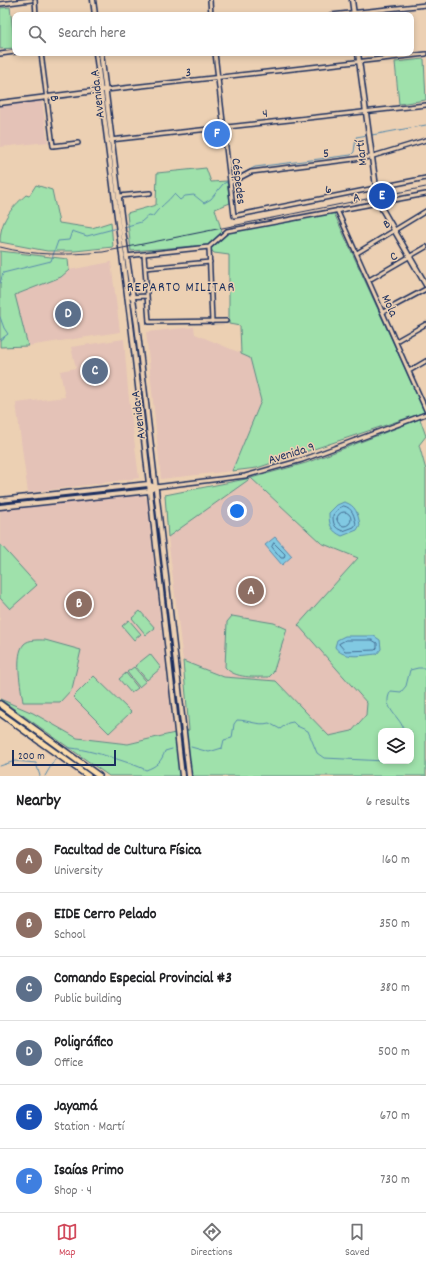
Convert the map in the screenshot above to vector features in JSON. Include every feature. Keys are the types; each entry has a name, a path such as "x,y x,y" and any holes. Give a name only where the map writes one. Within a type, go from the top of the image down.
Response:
{"highway":[{"path":"0,704 99,776"},
{"path":"0,712 88,776"}],"main road":[{"path":"93,0 95,12"},
{"path":"352,0 354,12"},
{"name":"Avenida A","path":"97,56 101,68"},
{"name":"Avenida A","path":"101,56 106,141 117,224 126,256 133,296 189,776"},
{"name":"Martí","path":"358,56 370,157 378,202 393,231 426,286"},
{"name":"3","path":"0,103 103,90"},
{"name":"Avenida A","path":"103,90 119,196 122,224 120,231 127,297 182,776"},
{"path":"0,500 148,484 155,487"},
{"name":"Avenida 9","path":"0,507 150,490 155,487"},
{"path":"23,498 23,505"},
{"path":"158,561 164,556"}],"street":[{"path":"0,4 30,0"},
{"path":"35,0 36,12"},
{"path":"210,0 211,12"},
{"path":"370,12 426,5"},
{"path":"0,54 12,52"},
{"name":"3","path":"414,56 426,54"},
{"name":"B","path":"41,56 53,146 78,143"},
{"name":"Céspedes","path":"215,56 234,216"},
{"name":"3","path":"103,90 359,63 411,56"},
{"name":"4","path":"106,141 426,105"},
{"name":"5","path":"230,183 251,172 267,168 370,157 426,140"},
{"name":"6","path":"234,216 426,178"},
{"path":"119,196 150,193"},
{"name":"A","path":"209,247 227,231 426,194"},
{"name":"Mola","path":"337,210 426,410"},
{"name":"B","path":"357,253 426,211"},
{"path":"126,256 209,247 212,322"},
{"name":"C","path":"369,280 426,247"},
{"path":"144,255 149,322 226,321"},
{"path":"145,268 210,262"},
{"path":"383,312 426,289"},
{"path":"127,297 147,296"},
{"path":"396,341 426,324"},
{"path":"409,371 426,361"},
{"name":"Avenida 9","path":"155,487 245,476 302,460 426,414"}],"shaded area":[{"path":"42,101 48,142 0,147 0,106"},
{"path":"111,262 120,332 28,346 14,295 61,277 69,270"},
{"path":"194,327 195,334 250,357 261,401 232,471 161,479 146,332"},
{"path":"124,339 128,390 139,478 28,493 16,403 65,397 60,371 76,368 71,347"},
{"path":"251,478 321,543 358,558 299,625 367,703 366,715 352,731 329,737 275,681 224,677 183,661 168,537"},
{"path":"141,494 145,496 147,500 173,733 128,744 77,738 33,713 0,699 0,510"}],"green space":[{"path":"10,7 12,23 12,48 0,49 0,8"},
{"path":"424,59 426,100 399,104 395,62"},
{"path":"206,168 211,182 227,181 230,203 215,209 222,232 333,211 425,412 257,468 232,471 261,401 250,358 241,354 240,326 229,324 229,255 214,253 207,245 131,251 127,213 156,205 157,173"},
{"path":"36,185 52,190 59,223 92,228 111,222 113,247 75,251 47,251 0,242 2,228 7,216 26,195 29,196"},
{"path":"0,251 68,259 69,270 61,277 15,295 28,346 0,347"},
{"path":"420,419 426,436 419,445 426,470 426,776 109,776 0,699 33,713 77,738 128,744 179,732 162,569 181,732 189,730 183,661 224,677 276,681 329,736 352,731 366,715 367,703 298,625 358,558 321,543 251,478 306,463"},
{"path":"251,478 168,537 165,495"},
{"path":"0,544 37,585 10,609 0,598"},
{"path":"140,611 155,628 146,635 132,618"},
{"path":"232,616 274,623 287,629 273,673 269,677 252,677 234,674 225,667 227,622"},
{"path":"129,620 141,634 134,640 122,626"},
{"path":"45,640 81,650 72,689 60,702 23,702 19,672 19,656 21,649 24,644 29,641"},
{"path":"150,654 161,668 147,680 135,666"},
{"path":"134,667 146,681 139,687 127,672"},
{"path":"126,673 138,688 131,693 119,679"},
{"path":"94,676 131,712 109,733 73,697"}],"water":[{"path":"344,502 348,503 354,508 360,525 357,530 342,536 335,532 331,527 329,513 337,505"},
{"path":"275,537 292,556 282,565 265,545"},
{"path":"345,636 374,636 380,640 381,649 377,654 354,656 343,654 335,647 337,640"}],"waterway":[{"path":"372,135 426,125"},
{"path":"124,227 141,222 149,215 153,216 174,194 180,200 185,196 194,195 204,203 211,199 223,184 255,167 351,155 354,152 356,137 368,135"},
{"path":"0,283 3,273 51,261 58,241 69,240 72,231 87,236 117,228"},
{"path":"0,317 8,334 0,340"},
{"path":"403,728 400,721 390,707 388,697 391,691 401,692 406,686 410,670 426,668"},
{"path":"191,747 209,752 222,748 224,740 232,738 234,724 237,720 261,724 269,723 280,729 288,723 293,722 297,726 308,731 317,753 324,758 378,761"},
{"path":"66,748 106,756 130,763 146,770 158,763 165,751 172,749"},
{"path":"45,776 55,759"},
{"path":"0,766 15,761 36,763 40,776"}],"railway":[{"path":"0,247 26,252 51,254 103,252 426,187"}],"place":[{"name":"Isaías Primo","path":"217,134"},
{"name":"Jayamá","path":"382,196"},
{"name":"Poligráfico","path":"68,314"},
{"name":"Comando Especial Provincial #3","path":"95,371"},
{"name":"Facultad de Cultura Física","path":"251,591"},
{"name":"EIDE Cerro Pelado","path":"79,604"}],"district":[{"name":"REPARTO MILITAR","path":"181,286"}]}
